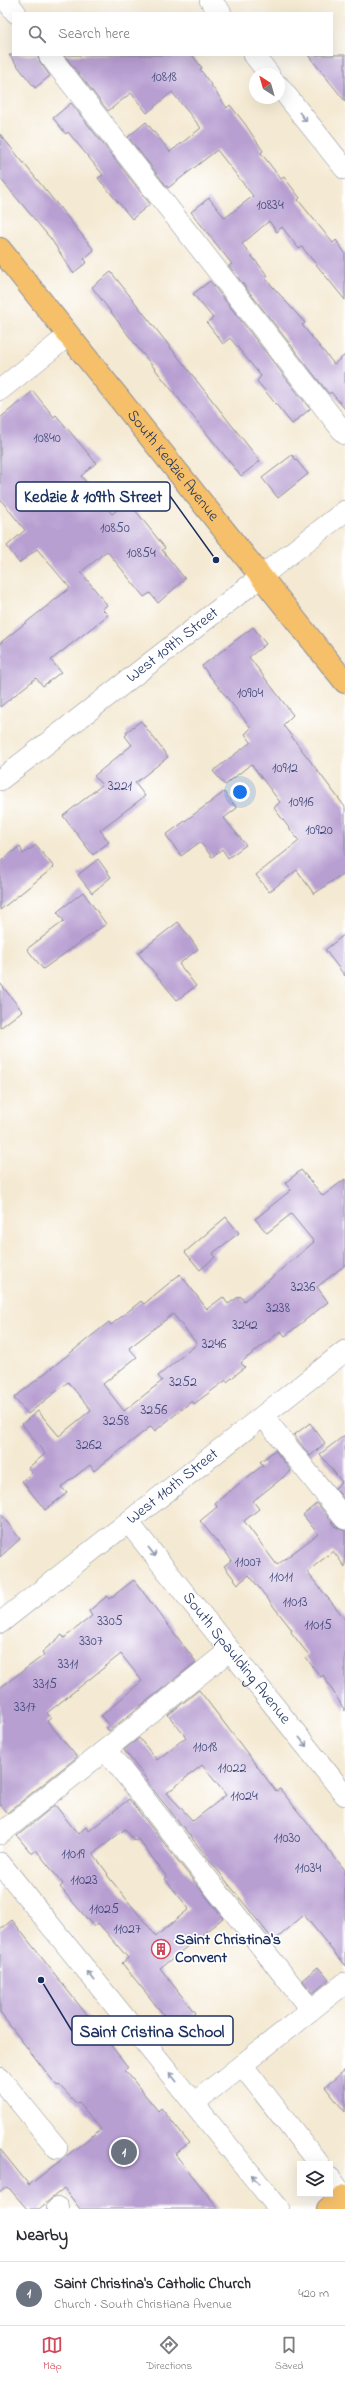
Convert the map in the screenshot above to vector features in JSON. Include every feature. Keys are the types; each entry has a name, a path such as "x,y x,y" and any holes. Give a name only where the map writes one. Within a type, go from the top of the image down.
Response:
{"main road":[{"name":"South Kedzie Avenue","path":"0,249 345,682"}],"street":[{"path":"6,0 15,12"},
{"path":"210,0 220,12"},
{"path":"50,56 345,434"},
{"path":"255,56 264,68"},
{"path":"285,94 345,169"},
{"path":"0,390 69,335"},
{"name":"West 109th Street","path":"0,780 345,511"},
{"name":"West 110th Street","path":"0,1622 345,1351"},
{"path":"263,1416 345,1519"},
{"name":"South Spaulding Avenue","path":"128,1522 345,1795"},
{"path":"0,1834 230,1650"},
{"path":"106,1750 310,2010"},
{"path":"0,1863 279,2209"},
{"path":"194,2103 345,1982"},
{"path":"242,2065 317,2161"},
{"path":"0,2078 57,2148"},
{"path":"333,2185 339,2200"}],"building":[{"path":"9,55 37,56 50,76 35,88"},
{"path":"345,55 345,101 309,56"},
{"path":"65,56 193,56 227,108 230,105 245,124 263,151 261,153 281,179 284,177 300,198 298,200 333,243 336,240 345,253 345,300 302,247 299,249 282,227 277,232 269,221 242,244 268,276 265,278 305,323 302,325 334,364 345,355 345,409 331,392 329,394 229,266 232,264 191,212 209,198 225,218 253,196 217,150 168,188 128,137 146,122 170,152 201,128 172,92 147,113 131,93 108,111"},
{"path":"71,103 150,204 132,219 98,178 103,175 68,132 66,134 53,118"},
{"path":"0,134 94,250 84,259 87,262 73,273 51,239 0,178"},
{"path":"111,272 260,461 241,476 138,348 92,287"},
{"path":"210,281 310,409 292,424 257,381 261,376 230,338 223,344 207,323 213,318 193,294"},
{"path":"33,391 54,417 56,415 96,463 81,476 112,514 128,501 165,548 162,550 185,579 158,603 150,593 144,597 107,551 81,572 107,605 102,609 108,615 51,660 61,672 43,686 36,678 0,707 0,643 70,588 37,549 19,563 7,546 25,530 0,499 0,418"},
{"path":"292,455 308,474 278,498 262,478"},
{"path":"253,627 266,644 249,657 293,715 283,725 345,807 345,872 314,894 297,870 269,892 256,875 299,841 274,808 280,802 251,764 225,785 213,771 251,742 245,734 251,728 202,666"},
{"path":"141,721 168,757 135,783 145,796 100,830 109,842 93,855 63,816 102,785 94,776 132,745 125,736 127,734 126,732"},
{"path":"224,792 237,808 224,818 246,845 228,858 222,849 212,857 200,842 181,856 166,835"},
{"path":"36,845 54,867 0,910 0,862 20,846 23,854"},
{"path":"98,859 111,877 92,893 78,875"},
{"path":"83,892 106,924 43,969 27,949 64,921 57,912"},
{"path":"178,922 198,949 179,964 196,986 177,1000 138,953"},
{"path":"345,934 345,976 325,950"},
{"path":"0,983 22,1011 0,1028"},
{"path":"301,1170 323,1196 345,1179 345,1265 317,1287 328,1302 285,1336 281,1331 244,1360 241,1363 245,1367 227,1382 226,1380 194,1404 192,1401 155,1431 151,1426 94,1471 90,1465 61,1487 67,1493 45,1510 22,1481 32,1473 28,1468 45,1454 22,1424 38,1411 59,1436 91,1410 68,1382 28,1414 14,1398 109,1322 111,1325 141,1301 144,1304 180,1274 207,1309 223,1297 228,1304 240,1296 244,1301 314,1242 291,1214 267,1233 255,1219 291,1190 285,1183","holes":["173,1314 197,1344 158,1376 162,1381 124,1411 103,1384 137,1357 129,1348"]},
{"path":"226,1217 239,1233 213,1253 215,1257 200,1270 185,1252"},
{"path":"310,1423 325,1443 310,1456 294,1435"},
{"path":"345,1435 345,1500 335,1488 342,1482 320,1454"},
{"path":"275,1450 291,1471 253,1501 259,1509 244,1521 277,1565 318,1534 303,1515 317,1503 336,1527 345,1531 345,1567 333,1551 307,1572 345,1619 345,1711 323,1675 321,1677 305,1657 308,1654 291,1632 292,1630 249,1575 238,1584 224,1566 232,1560 200,1521 217,1507 215,1503 263,1465 260,1462"},
{"path":"0,1513 20,1539 0,1557"},
{"path":"134,1580 196,1662 109,1731 106,1727 108,1725 101,1716 142,1681 121,1654 47,1713 51,1718 47,1721 77,1757 7,1813 0,1805 0,1688 44,1655 42,1652 62,1635 64,1638 92,1616 89,1611 107,1596 109,1599"},
{"path":"199,1690 276,1791 280,1789 345,1870 345,1966 304,1915 274,1941 147,1782 148,1781 124,1750 139,1738 157,1760 186,1737 168,1715","holes":["202,1765 226,1795 193,1821 167,1793"]},
{"path":"129,1799 223,1918 160,1968 195,2013 175,2029 122,1963 128,1958 98,1923 94,1927 60,1887 63,1884 36,1850 32,1854 17,1836 55,1805 78,1834 86,1827 89,1831","holes":["125,1829 135,1841 138,1839 167,1877 165,1879 189,1909 156,1936 107,1875 108,1874 93,1854"]},
{"path":"12,1920 128,2067 125,2070 158,2111 161,2108 189,2143 175,2154 219,2209 80,2209 64,2188 39,2209 27,2209 8,2187 0,2193 0,2149 29,2185 101,2129 79,2103 77,2104 59,2085 57,2086 0,2013 0,1930"},
{"path":"318,1967 329,1980 313,1993 302,1980"},
{"path":"345,2070 345,2112 325,2087"}],"place":[{"name":"Kedzie & 109th Street","path":"216,560"},
{"name":"Saint Christina's Convent","path":"161,1949"},
{"name":"Saint Cristina School","path":"41,1980"},
{"name":"Saint Christina's Catholic Church","path":"124,2152"}]}
